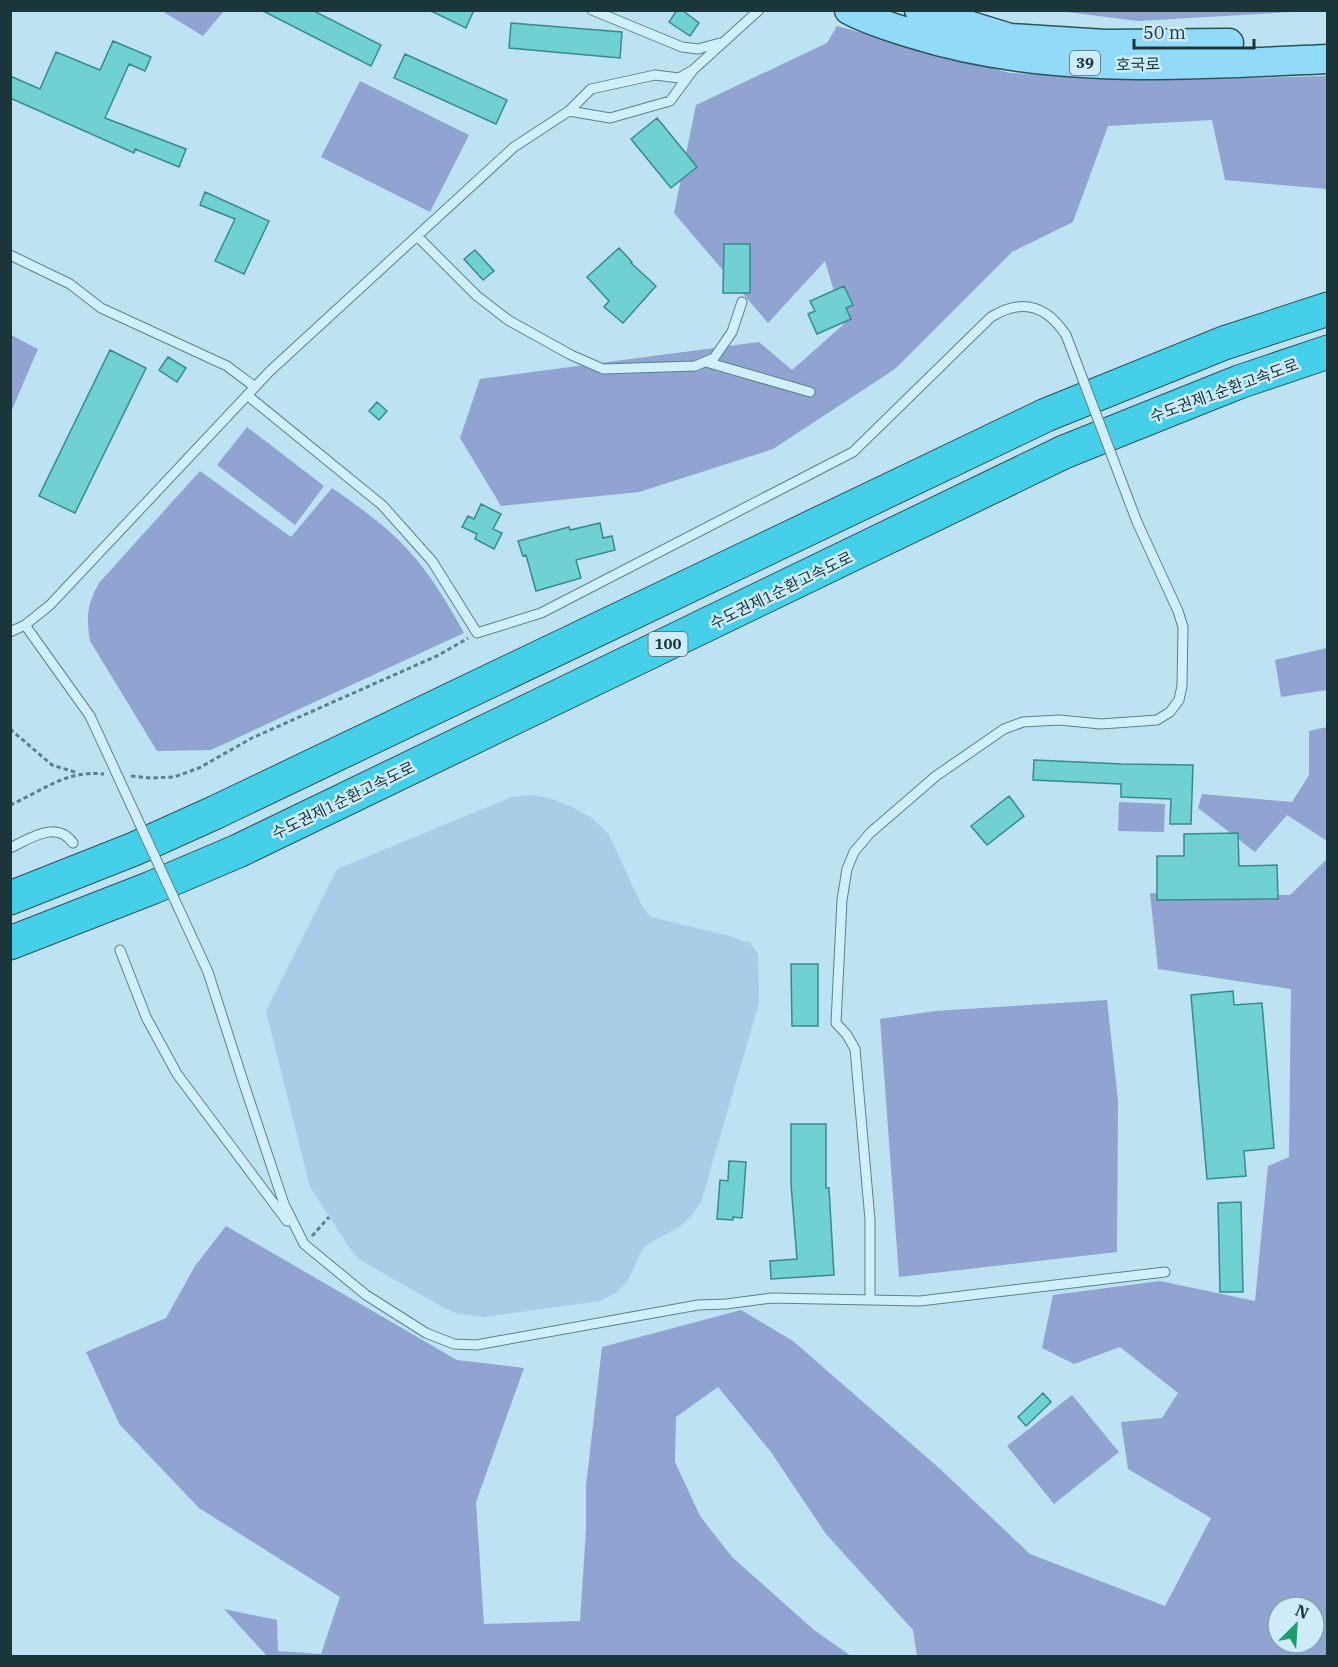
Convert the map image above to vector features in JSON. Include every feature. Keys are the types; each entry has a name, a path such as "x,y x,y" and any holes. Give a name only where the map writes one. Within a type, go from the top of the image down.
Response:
{"highway":[{"name":"100","path":"10,898 134,849 216,812 1046,415 1224,343 1328,309"},
{"name":"수도권제1순환고속도로","path":"10,943 152,888 238,851 1064,453 1239,382 1328,352"}],"main road":[{"name":"호국로","path":"849,10 864,19 932,40 1010,57 1106,65 1328,59"},
{"name":"호국로","path":"919,10 1011,38 1106,44 1328,40"}],"lane":[{"path":"592,10 682,47 698,49 725,41"},
{"path":"569,111 610,118 670,101 693,70 759,10"},
{"path":"10,632 25,625 50,605 270,371 514,147 569,111 591,89 655,75 679,78 693,70"},
{"path":"417,236 477,296 508,320 603,369 668,368 695,366 706,362 714,358 732,332 742,302"},
{"path":"10,255 70,284 101,308 227,366 255,387"},
{"path":"247,395 382,505 432,561 477,633 541,613 853,452 991,317 1004,309 1016,305 1031,307 1058,323 1066,335 1137,522 1178,611 1183,627 1182,686 1179,700 1170,712 1157,720 1101,724 1059,720 1023,722 1004,729 936,776 870,833 854,852 847,869 842,900 836,1023 847,1035 855,1049 870,1220 870,1300"},
{"path":"706,362 810,392"},
{"path":"25,625 90,716 208,972 284,1204 304,1244"},
{"path":"10,848 42,833 58,831 73,843"},
{"path":"120,950 146,1017 177,1074 304,1244 366,1295 426,1333 454,1344 476,1345 698,1305 772,1298 920,1301 1165,1272"}],"path":[{"path":"131,776 174,777 199,768 252,738 439,655 477,633"},
{"path":"10,729 52,765 80,774"},
{"path":"10,805 71,775 87,772 109,774"},
{"path":"304,1244 329,1217"}],"shaded area":[{"path":"1059,10 1327,10 1138,21 1059,11"},
{"path":"162,11 224,11 203,36"},
{"path":"837,26 1010,73 1179,80 1327,76 1327,189 1225,180 1212,120 1108,126 1073,222 1012,252 895,369 773,449 639,492 501,506 460,438 480,379 759,342 792,370 844,324 825,261 768,323 674,213 696,105 827,43"},
{"path":"360,81 469,135 430,212 321,157"},
{"path":"11,335 38,349 11,412"},
{"path":"247,427 324,486 295,525 217,465"},
{"path":"200,471 291,537 332,488 399,540 431,578 464,633 211,750 157,751 90,641 88,611 99,583"},
{"path":"1327,648 1327,690 1281,697 1275,660"},
{"path":"1327,727 1327,841 1287,815 1255,852 1198,808 1202,794 1292,802 1309,775 1309,731"},
{"path":"530,795 549,798 572,807 592,818 608,833 642,906 651,917 750,943 758,954 759,1003 701,1202 691,1216 681,1226 643,1248 628,1280 616,1293 600,1301 484,1317 458,1314 441,1306 360,1260 351,1250 310,1187 266,1011 337,869 512,797"},
{"path":"1119,802 1165,804 1164,832 1118,831"},
{"path":"1327,859 1327,1656 917,1656 913,1630 826,1534 771,1452 718,1387 676,1417 675,1462 700,1516 732,1557 814,1630 851,1656 267,1656 224,1609 277,1620 278,1651 321,1654 340,1597 199,1508 120,1425 86,1352 166,1318 195,1266 226,1226 457,1360 524,1368 476,1502 484,1624 580,1621 586,1530 586,1486 602,1347 741,1310 793,1341 939,1468 1030,1554 1165,1606 1211,1518 1128,1469 1121,1422 1162,1418 1178,1393 1120,1347 1074,1364 1042,1348 1053,1295 1160,1281 1255,1301 1268,1166 1289,1157 1291,989 1158,969 1150,893 1290,895"},
{"path":"1107,1000 1118,1100 1117,1252 899,1277 880,1019 935,1011"},
{"path":"1072,1395 1119,1452 1054,1504 1007,1446"}],"building":[{"path":"261,10 312,10 381,45 371,66"},
{"path":"429,10 474,10 466,28"},
{"path":"677,10 682,10 699,23 690,36 669,22"},
{"path":"511,23 622,32 620,58 509,48"},
{"path":"113,41 151,57 145,71 129,64 105,118 186,149 179,167 135,149 134,153 10,98 10,76 40,89 56,52 100,70"},
{"path":"405,54 507,100 496,124 394,78"},
{"path":"657,118 697,167 671,188 631,139"},
{"path":"205,192 269,221 244,274 215,261 235,219 200,205"},
{"path":"724,244 750,244 750,293 723,293"},
{"path":"619,248 631,263 656,286 623,323 604,307 609,301 587,277"},
{"path":"475,250 494,271 483,280 464,259"},
{"path":"844,286 853,305 846,308 851,319 817,334 808,314 815,311 810,301"},
{"path":"110,350 146,368 75,513 39,496"},
{"path":"168,357 186,368 177,382 159,370"},
{"path":"377,402 387,411 379,420 369,411"},
{"path":"481,504 501,514 493,529 502,533 494,549 475,539 477,534 462,527 468,516 474,519"},
{"path":"600,523 603,538 612,536 615,550 576,560 581,578 536,591 526,555 523,556 518,541 569,527 570,530"},
{"path":"1034,760 1193,765 1191,824 1170,824 1171,799 1121,797 1121,784 1033,780"},
{"path":"1009,796 1024,816 987,845 971,826"},
{"path":"1238,833 1239,866 1277,865 1278,899 1157,900 1157,856 1184,856 1184,834"},
{"path":"791,964 818,964 818,1026 792,1026"},
{"path":"1233,991 1234,1005 1262,1003 1274,1148 1244,1151 1246,1176 1207,1179 1191,995"},
{"path":"791,1124 826,1124 826,1188 829,1188 834,1275 771,1279 770,1261 797,1259 791,1184"},
{"path":"729,1161 746,1162 742,1218 717,1219 720,1180 728,1181"},
{"path":"1241,1202 1243,1292 1220,1292 1218,1203"},
{"path":"1043,1393 1051,1402 1026,1426 1018,1417"}]}
